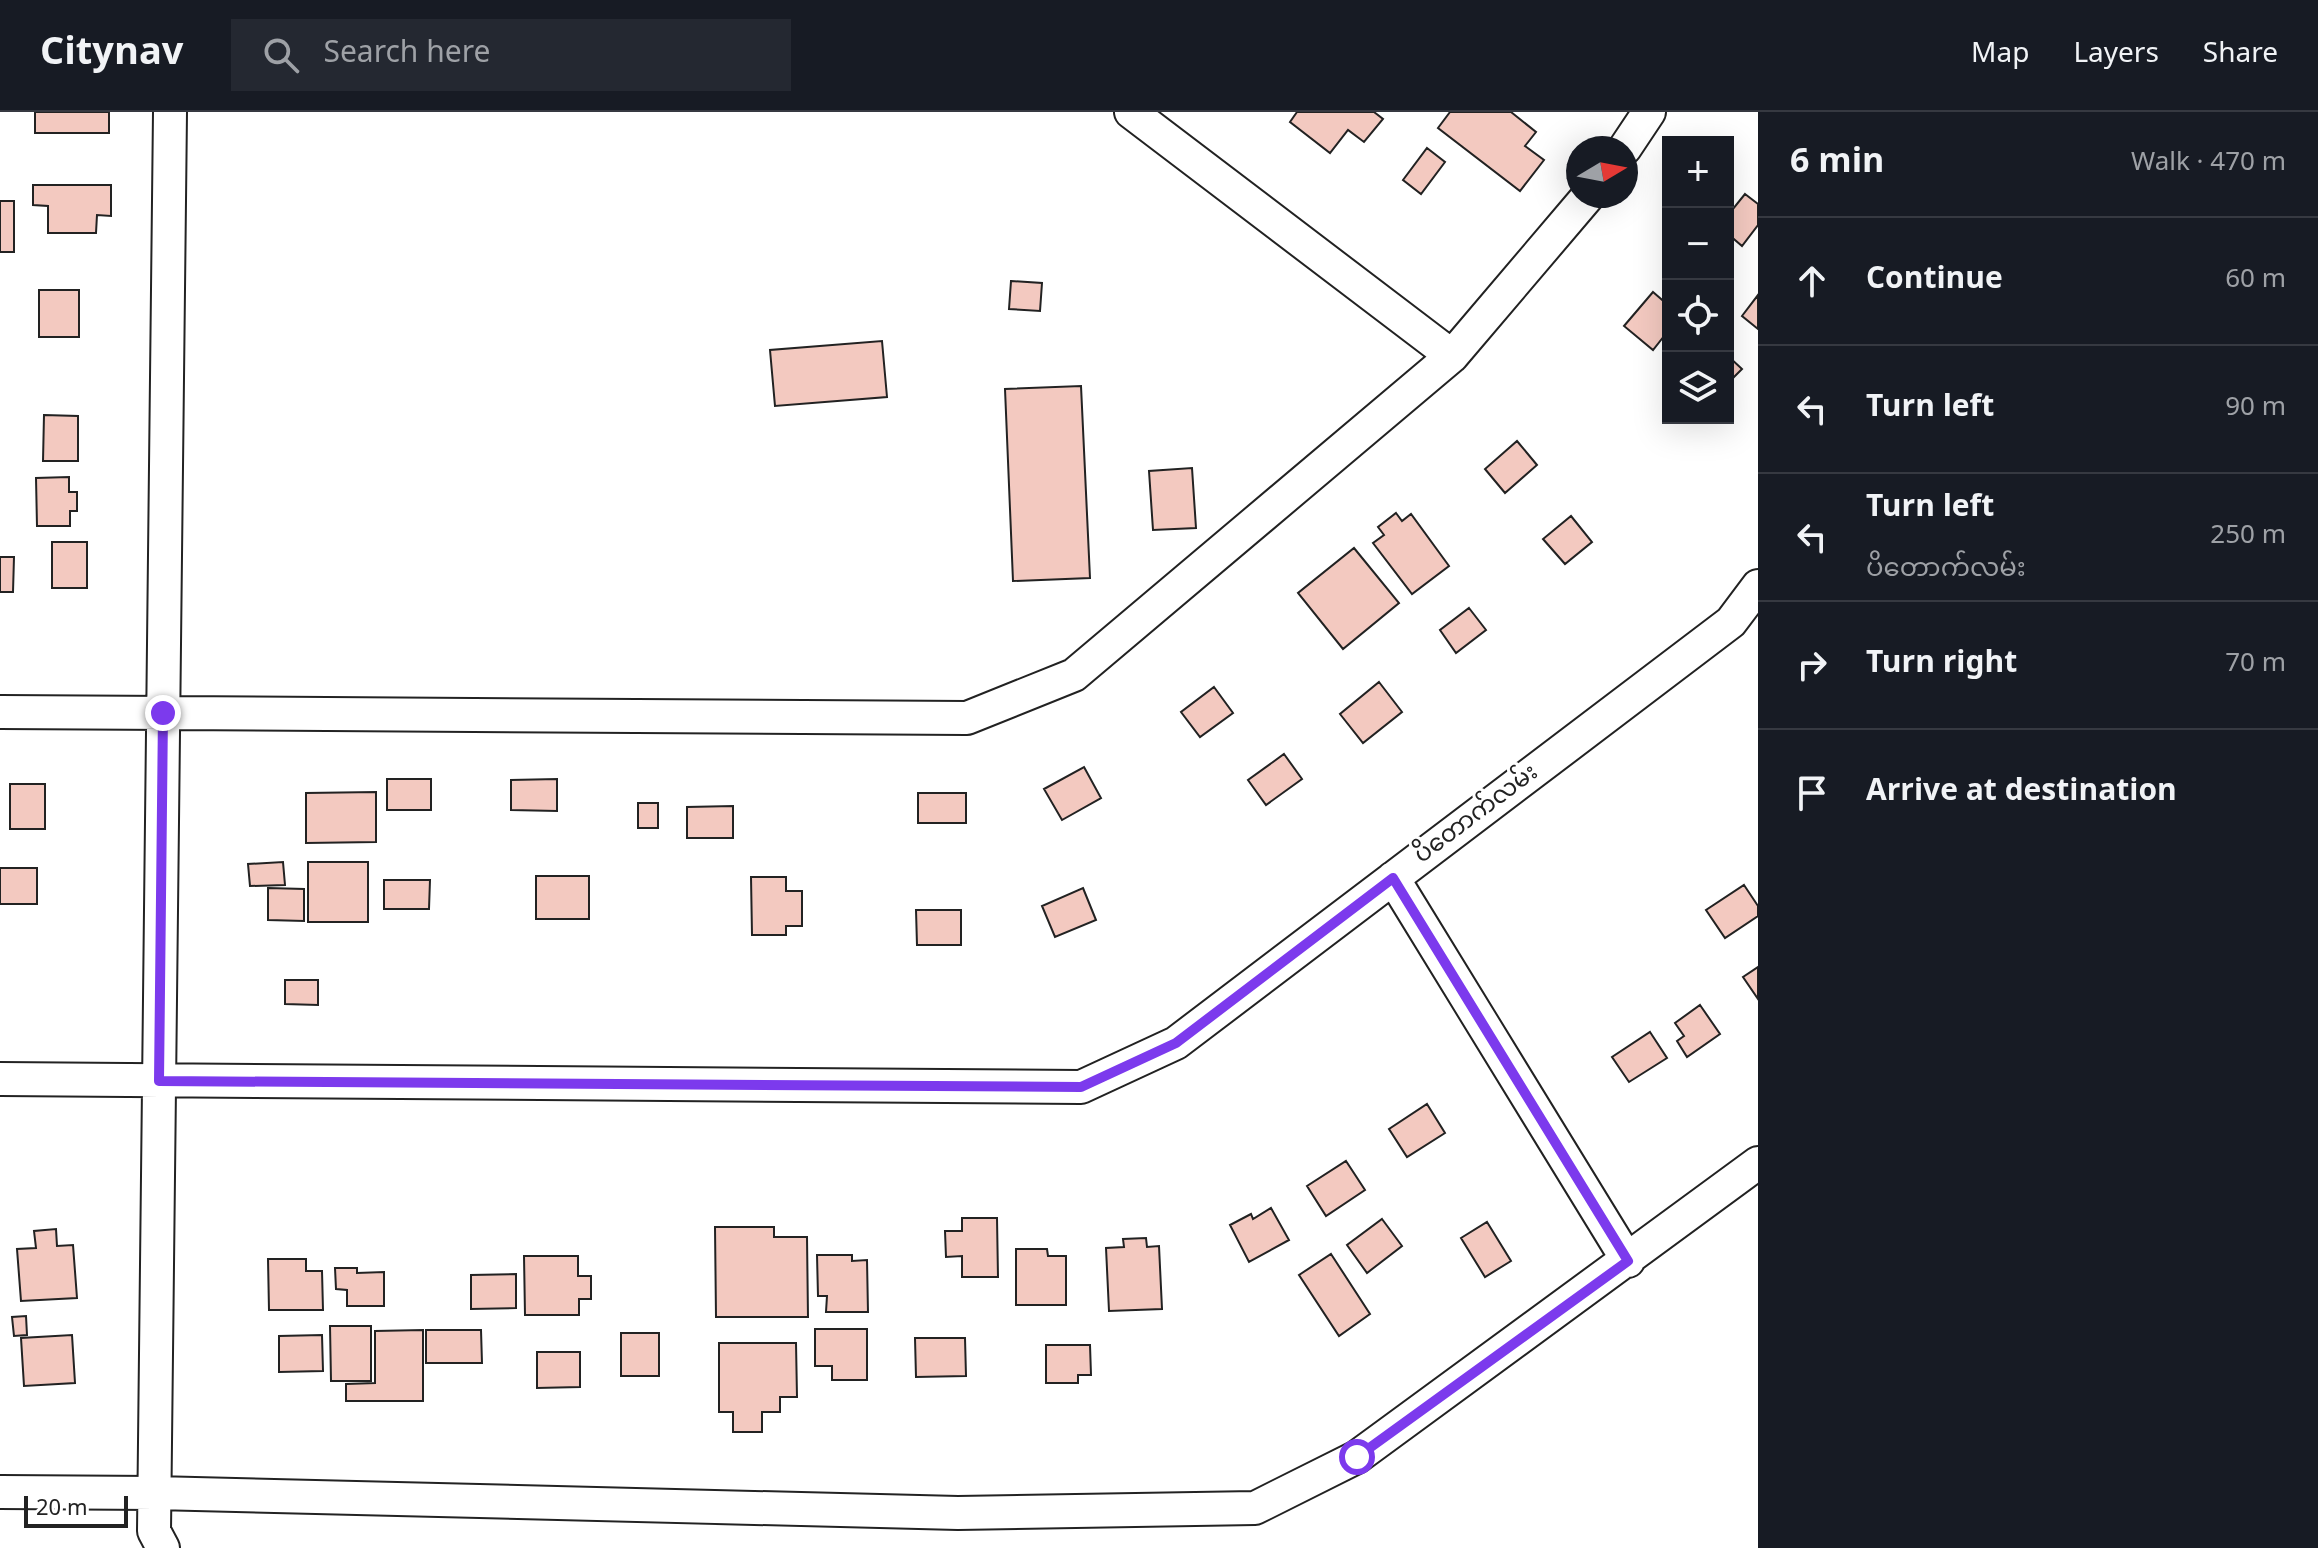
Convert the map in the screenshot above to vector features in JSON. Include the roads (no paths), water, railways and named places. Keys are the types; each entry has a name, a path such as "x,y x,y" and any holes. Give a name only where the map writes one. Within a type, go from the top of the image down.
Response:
{"street":[{"path":"163,1548 154,1531 170,112"},
{"path":"1131,112 1452,356"},
{"path":"1633,136 1649,112"},
{"path":"0,712 967,718 1074,675 1452,356 1578,208"},
{"name":"ပိတောက်လမ်း","path":"0,1079 1081,1087 1176,1043 1731,622 1758,586"},
{"path":"1393,878 1628,1261"},
{"path":"0,1492 958,1513 1255,1508 1357,1457 1758,1163"}]}
